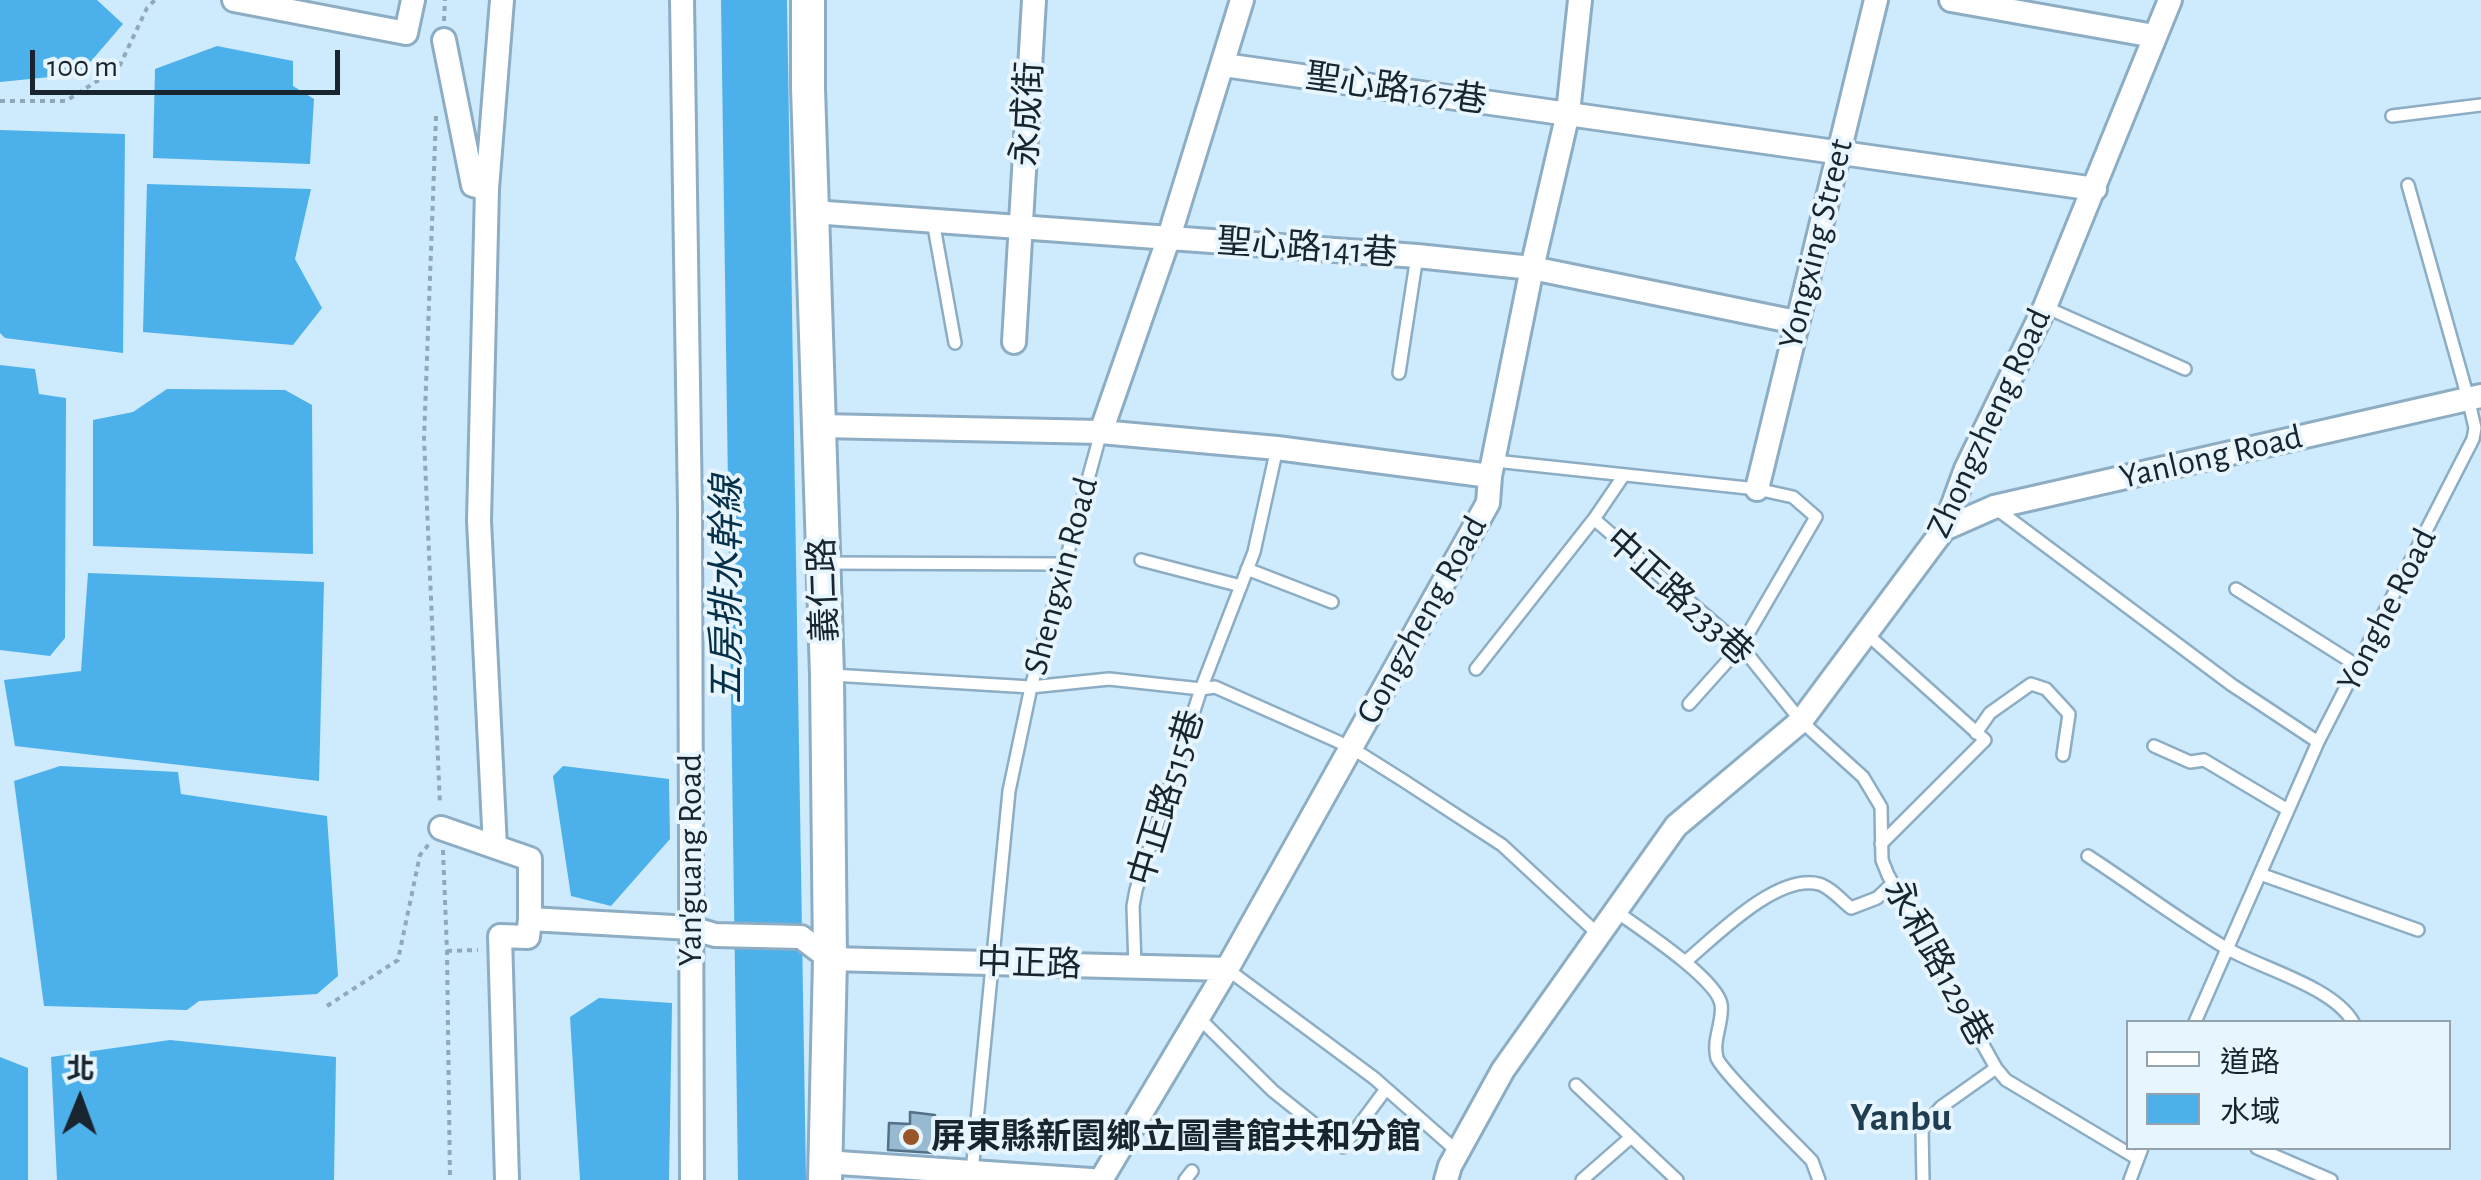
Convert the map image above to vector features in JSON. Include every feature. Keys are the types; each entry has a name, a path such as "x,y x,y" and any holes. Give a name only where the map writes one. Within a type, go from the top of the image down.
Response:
{"street":[{"path":"234,0 406,33 414,0"},
{"path":"495,848 479,521 487,189 502,0"},
{"name":"Yan'guang Road","path":"682,0 690,510 692,1180"},
{"name":"義仁路","path":"808,0 828,675 830,959 824,1171"},
{"name":"永成街","path":"1014,342 1034,0"},
{"name":"Shengxin Road","path":"1101,432 1169,237 1242,0"},
{"name":"Gongzheng Road","path":"1101,1180 1199,1018 1488,503 1532,268 1568,113 1580,0"},
{"name":"Yongxing Street","path":"1757,489 1876,0"},
{"path":"1951,0 2024,6 2154,36"},
{"name":"Zhongzheng Road","path":"1446,1180 1504,1070 1676,826 1802,722 1944,529 1966,468 2045,307 2170,0"},
{"path":"444,40 473,185 487,189"},
{"name":"聖心路167巷","path":"1224,65 2094,189"},
{"name":"聖心路141巷","path":"812,212 1417,256 1532,268 1796,322"},
{"name":"Yanlong Road","path":"1944,529 1994,507 2475,397"},
{"path":"821,426 1101,432 1493,468"},
{"path":"442,828 530,859 528,937 500,936 507,1180"},
{"path":"530,919 690,928 715,935 801,938 830,959"},
{"name":"中正路","path":"830,959 1227,969"},
{"path":"824,1171 972,1172 1091,1180"}],"lane":[{"path":"2392,116 2481,105"},
{"name":"Yonghe Road","path":"2196,1020 2318,742 2473,439 2475,397 2408,185"},
{"path":"932,222 955,343"},
{"path":"1399,373 1417,256"},
{"path":"2045,307 2186,369"},
{"name":"Shengxin Road","path":"972,1172 1009,791 1030,687 1101,432"},
{"name":"中正路515巷","path":"1135,967 1136,890 1201,689 1248,570 1267,505 1276,448"},
{"path":"1493,468 1624,474 1757,489 1792,497 1816,517 1740,646 1689,704"},
{"name":"中正路233巷","path":"1476,669 1594,519 1624,474"},
{"path":"1994,507 2232,685 2318,742"},
{"name":"中正路233巷","path":"1594,519 1740,646 1802,722"},
{"path":"1141,560 1241,586"},
{"path":"822,564 1065,564"},
{"path":"1248,570 1332,602"},
{"path":"2236,589 2358,666"},
{"path":"1868,635 1985,740 1881,844"},
{"path":"828,675 1030,687 1110,679 1201,689 1215,687 1350,747 1502,846 1599,934"},
{"path":"1976,733 1990,713 2030,684 2046,689 2070,714 2063,755"},
{"name":"永和路129巷","path":"1802,722 1875,794 1881,808 1882,860 1892,884 1996,1068 2006,1080 2126,1145"},
{"path":"2154,746 2190,762 2204,760 2288,810"},
{"path":"2088,856 2227,948 2304,985 2346,1011 2353,1020"},
{"path":"2260,874 2418,930"},
{"path":"1685,962 1738,918 1791,883 1822,884 1851,908 1877,898 1892,884"},
{"path":"1617,912 1685,962 1712,989 1720,1004 1715,1036 1718,1061 1812,1161 1819,1180"},
{"path":"1227,969 1386,1088 1458,1152"},
{"path":"1199,1018 1273,1092 1344,1148 1386,1088"},
{"path":"1924,1180 1922,1129 1940,1107 1996,1068"},
{"path":"1576,1085 1677,1180"},
{"path":"1586,1179 1630,1138"},
{"path":"2262,1150 2331,1180"},
{"path":"2130,1180 2140,1153"}],"path":[{"path":"0,101 66,101 119,67 147,8 155,0"},
{"path":"436,114 424,438 447,952 450,1180"},
{"path":"328,1006 398,960 420,855 442,828"},
{"path":"447,952 501,949"}],"water":[{"path":"0,0 97,0 123,24 80,74 0,82"},
{"path":"721,0 787,0 806,1180 738,1180"},
{"path":"217,46 293,61 293,86 314,99 310,164 153,158 155,69"},
{"path":"0,130 125,134 123,353 5,338 0,333"},
{"path":"147,184 311,189 295,259 322,308 293,345 143,332"},
{"path":"0,365 35,369 39,394 66,398 65,638 50,656 0,650"},
{"path":"167,389 285,390 312,405 313,554 93,546 93,420 133,412"},
{"path":"88,573 324,582 319,781 15,746 4,680 81,671"},
{"path":"60,766 178,772 181,794 327,816 338,976 317,994 199,1001 187,1010 44,1006 14,781"},
{"path":"563,766 669,779 670,839 611,906 571,896 553,776"},
{"path":"599,998 672,1003 669,1180 580,1180 570,1017"},
{"path":"170,1040 336,1057 334,1180 57,1180 51,1057"},
{"path":"0,1057 28,1068 28,1180 0,1180"}],"building":[{"name":"屏東縣新園鄉立圖書館共和分館","path":"910,1112 935,1115 934,1153 888,1150 889,1123 910,1124"}],"place":[{"name":"屏東縣新園鄉立圖書館共和分館","path":"911,1137"}],"district":[{"name":"Yanbu","path":"1901,1118"}],"water label":[{"name":"五房排水幹線","path":"728,590"}]}
